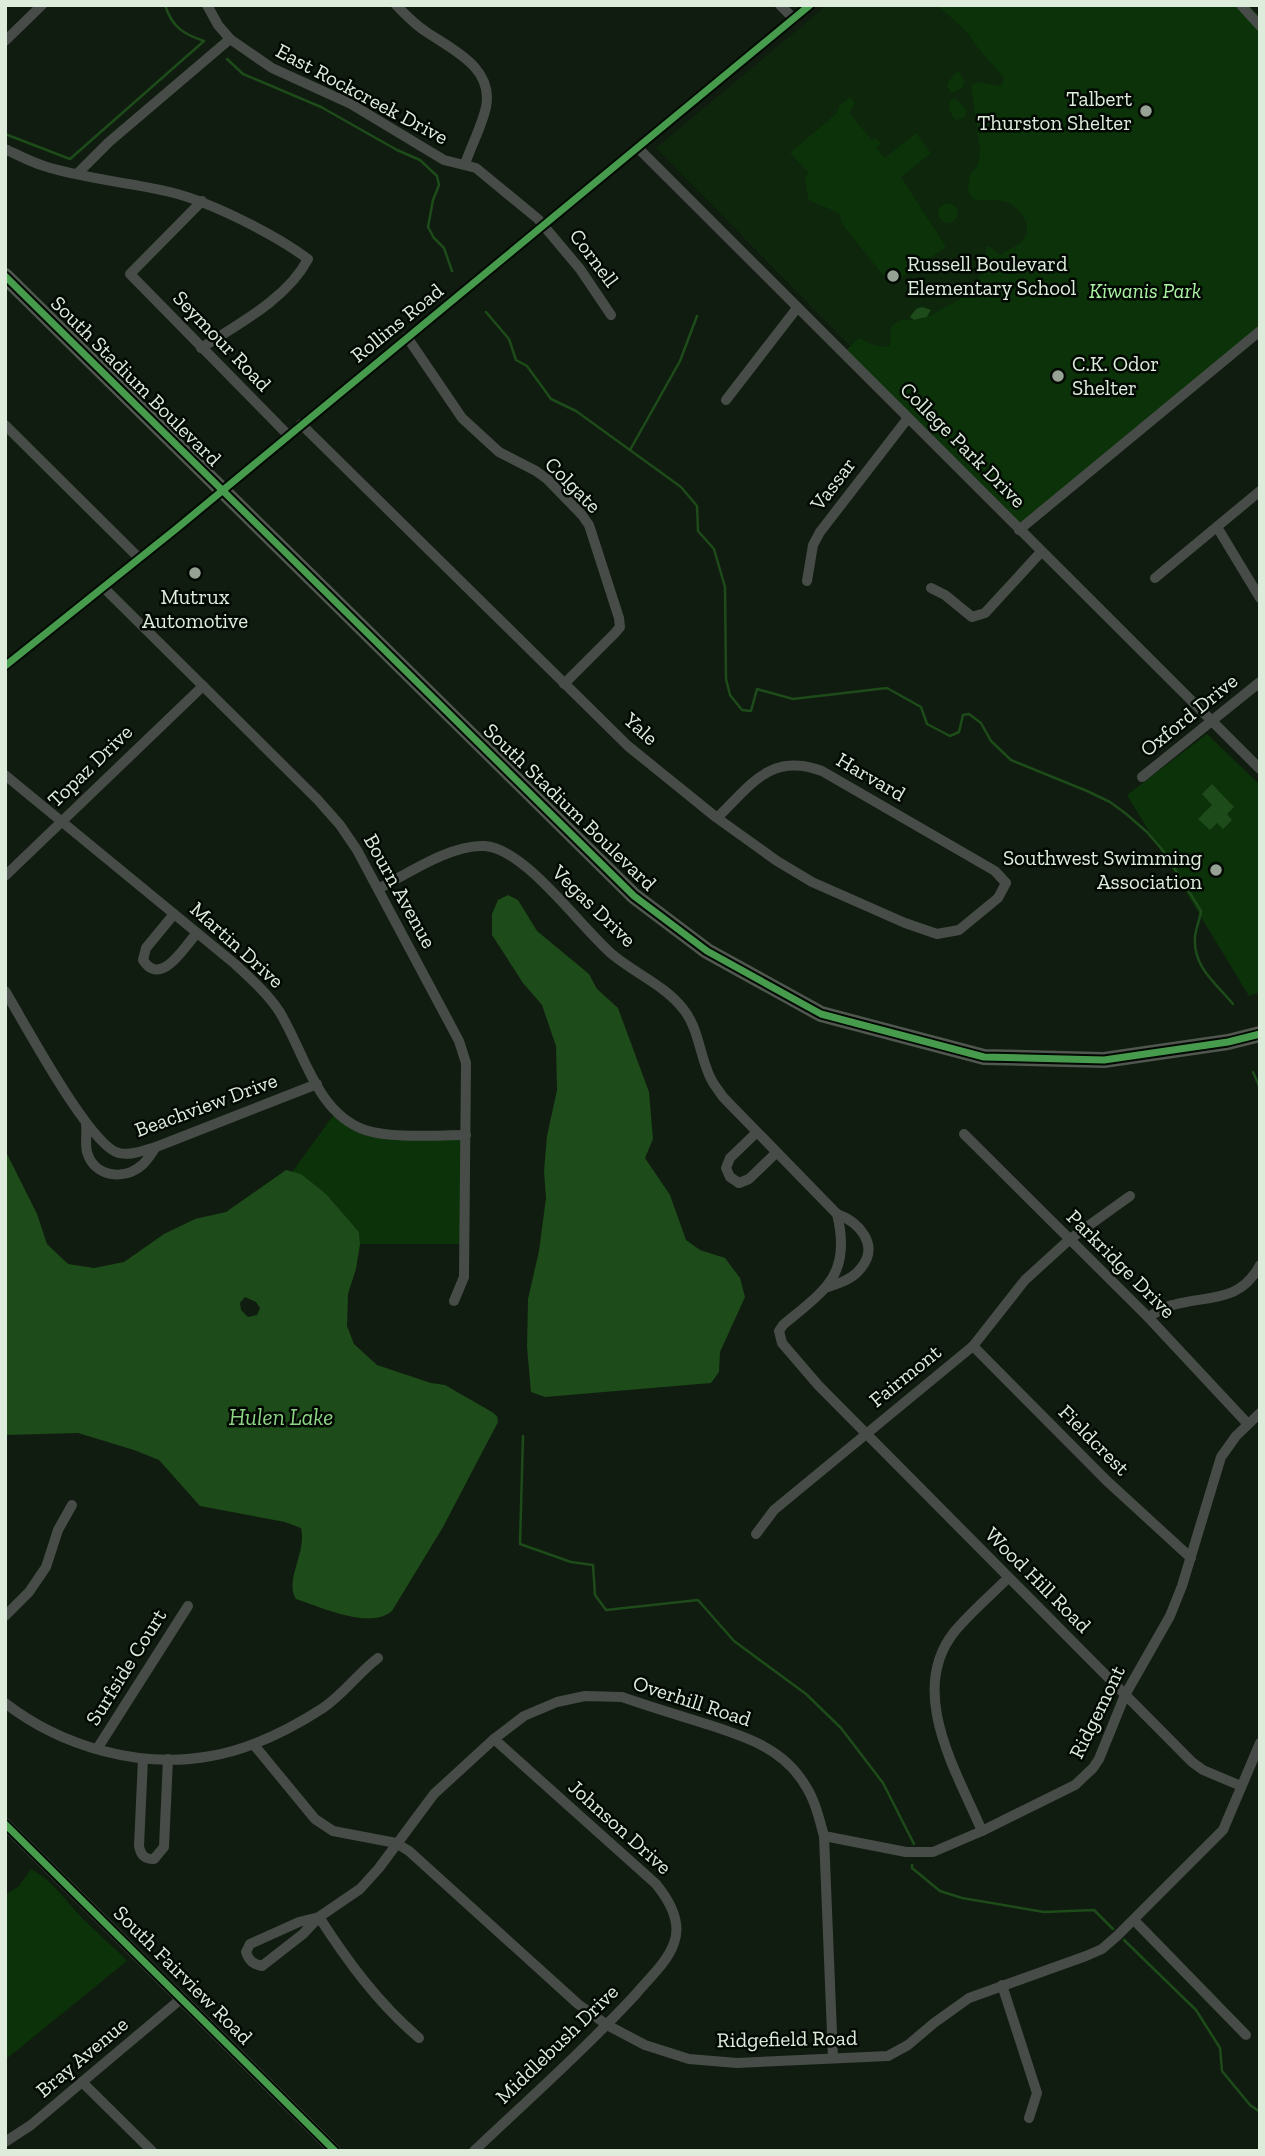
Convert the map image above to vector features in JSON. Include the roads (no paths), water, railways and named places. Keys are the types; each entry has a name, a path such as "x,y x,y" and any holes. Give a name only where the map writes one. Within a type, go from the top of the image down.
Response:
{"main road":[{"name":"South Stadium Boulevard","path":"5,276 634,896 707,951 821,1014 984,1057 1104,1060 1228,1042 1260,1034"}],"street":[{"path":"5,41 42,5"},
{"name":"East Rockcreek Drive","path":"207,5 230,39 272,68 351,104 423,150 444,160 476,168 544,226"},
{"path":"396,5 422,29 467,58 480,74 486,92 486,106 465,164"},
{"path":"780,5 793,19"},
{"name":"Rollins Road","path":"5,666 222,491 810,5"},
{"path":"1241,5 1260,26"},
{"path":"77,174 109,142 230,39"},
{"name":"College Park Drive","path":"638,148 1260,769"},
{"path":"5,149 42,165 202,201 290,246 308,259 302,272 254,314 201,348"},
{"name":"Seymour Road","path":"202,201 130,274 288,435"},
{"name":"Cornell","path":"544,226 580,269 611,315"},
{"path":"726,400 797,308"},
{"path":"1019,530 1260,331"},
{"name":"Colgate","path":"407,337 462,418 499,452 547,479 582,515 589,526 620,627 564,684"},
{"name":"Vassar","path":"807,581 813,545 820,532 908,418"},
{"name":"Yale","path":"301,424 628,746 717,818 777,861 812,882 905,923 937,934 958,930 998,898 1006,883"},
{"path":"5,425 139,558"},
{"path":"1154,578 1260,491"},
{"path":"1217,527 1260,598"},
{"path":"931,588 945,595 972,617 978,617 985,613 1041,552"},
{"name":"Bourn Avenue","path":"103,587 340,825 378,889 459,1041 466,1063 464,1277 454,1301"},
{"name":"Oxford Drive","path":"1142,777 1260,682"},
{"name":"Topaz Drive","path":"5,876 203,685"},
{"name":"Harvard","path":"717,818 768,771 780,766 808,766 822,771 995,871 1006,883"},
{"name":"Martin Drive","path":"5,775 235,964 265,993 279,1012 317,1084 335,1111 350,1124 385,1134 466,1135"},
{"name":"Vegas Drive","path":"378,889 467,846 488,846 507,853 524,865 613,955 670,995 686,1012 711,1079 723,1097 836,1214 850,1219 860,1227 866,1239 866,1260 860,1270 847,1280 828,1287"},
{"path":"174,914 146,948 143,960 148,968 156,971 169,967 197,933"},
{"path":"5,991 84,1120 87,1151 93,1163 103,1172 115,1175 130,1172 142,1165 156,1147"},
{"name":"Beachview Drive","path":"84,1120 106,1146 119,1153 137,1152 317,1084"},
{"path":"755,1133 730,1158 726,1168 730,1177 739,1182 749,1179 776,1153"},
{"name":"Parkridge Drive","path":"964,1134 1148,1317 1247,1423"},
{"name":"Fairmont","path":"756,1534 774,1510 973,1346 1025,1280 1070,1238 1130,1196"},
{"path":"828,1287 839,1265 842,1235 836,1214"},
{"path":"1148,1317 1169,1306 1223,1296 1240,1289 1253,1278 1260,1265"},
{"name":"Wood Hill Road","path":"828,1287 779,1331 782,1343 818,1385 1125,1695 1203,1770 1241,1786"},
{"name":"Fieldcrest","path":"973,1346 1107,1481 1191,1558"},
{"name":"Ridgemont","path":"824,1836 921,1853 933,1852 1075,1785 1085,1776 1093,1768 1104,1748 1125,1695 1170,1616 1191,1558 1221,1457 1247,1423 1260,1413"},
{"path":"5,1616 30,1592 46,1567 58,1530 72,1505"},
{"path":"982,1831 946,1744 936,1711 936,1670 942,1651 955,1632 1008,1578"},
{"name":"Surfside Court","path":"97,1749 187,1606"},
{"path":"5,1703 58,1736 97,1749 143,1759 211,1756 254,1745 326,1706 361,1671 379,1658"},
{"name":"Overhill Road","path":"319,1917 299,1922 250,1944 246,1952 248,1959 262,1966 303,1934 319,1917 360,1889 434,1794 494,1739 524,1716 557,1702 585,1696 622,1698 751,1739 791,1766 805,1784 824,1836 833,2057"},
{"name":"Johnson Drive","path":"494,1739 656,1884 668,1899 675,1916 675,1941 664,1962"},
{"name":"Ridgefield Road","path":"254,1745 315,1819 332,1831 396,1843 409,1852 578,2004 607,2025 645,2045 689,2059 737,2063 888,2056 908,2045 969,1998 1102,1948 1134,1920 1223,1830 1260,1743"},
{"path":"143,1759 139,1846 141,1854 154,1859 164,1847 169,1759"},
{"name":"South Fairview Road","path":"5,1824 335,2151"},
{"path":"319,1917 348,1963 419,2038"},
{"path":"1134,1920 1246,2035"},
{"name":"Middlebush Drive","path":"474,2151 607,2025 664,1962"},
{"path":"1002,1985 1037,2093 1029,2118"},
{"name":"Bray Avenue","path":"5,2142 31,2125 182,1998"},
{"path":"82,2082 152,2151"}],"water":[{"path":"922,307 931,310 927,317 914,320 910,317 916,309"},
{"path":"1212,784 1234,807 1227,814 1232,820 1223,829 1217,823 1210,830 1198,819 1212,805 1202,794"},
{"path":"508,895 518,900 537,931 589,974 597,989 618,1008 649,1092 653,1139 645,1158 670,1195 686,1240 700,1250 725,1258 740,1278 745,1297 720,1352 719,1372 711,1383 545,1397 531,1392 527,1347 528,1299 539,1251 546,1198 544,1171 547,1136 557,1090 556,1046 542,1005 523,983 492,935 492,914 498,900"},
{"name":"Hulen Lake","path":"5,1150 37,1214 47,1244 68,1264 94,1268 124,1262 164,1234 195,1219 226,1212 286,1170 301,1174 326,1194 359,1232 356,1269 348,1294 347,1326 354,1344 377,1365 445,1385 492,1412 497,1416 498,1422 443,1527 392,1611 371,1618 345,1615 296,1599 293,1583 301,1547 301,1528 285,1522 200,1506 159,1460 134,1450 78,1433 5,1435","holes":["245,1297 256,1302 260,1308 257,1315 248,1317 241,1310 240,1303"]}],"waterway":[{"path":"5,134 70,159 204,41 179,29 165,5"},
{"path":"227,59 243,74 321,107 420,160 437,176 439,185 428,227 444,248 452,271"},
{"path":"486,312 509,339 516,360 527,366 551,399 576,411 681,487 697,506 698,531 714,549 725,587 726,679 730,695 742,710 751,711 757,689 793,699 887,688 921,707 927,724 950,736 959,732 963,715 969,714 981,723 991,741 1011,760 1110,802 1147,832 1165,853 1201,911 1195,938 1198,958 1207,975 1233,1004"},
{"path":"630,450 680,361 697,316"},
{"path":"1253,1072 1260,1088"},
{"path":"523,1436 520,1544 571,1562 593,1565 595,1595 606,1610 698,1600 734,1641 806,1694 841,1728 883,1783 914,1844"},
{"path":"912,1865 912,1868 940,1891 962,1898 1044,1912 1094,1910 1113,1929"},
{"path":"1124,1940 1196,2010 1220,2048 1222,2071 1250,2105 1260,2112"}],"place":[{"name":"Talbert Thurston Shelter","path":"1146,111"},
{"name":"Russell Boulevard Elementary School","path":"893,276"},
{"name":"C.K. Odor Shelter","path":"1058,376"},
{"name":"Mutrux Automotive","path":"195,573"},
{"name":"Southwest Swimming Association","path":"1216,870"}],"park label":[{"name":"Kiwanis Park","path":"1145,291"}]}
